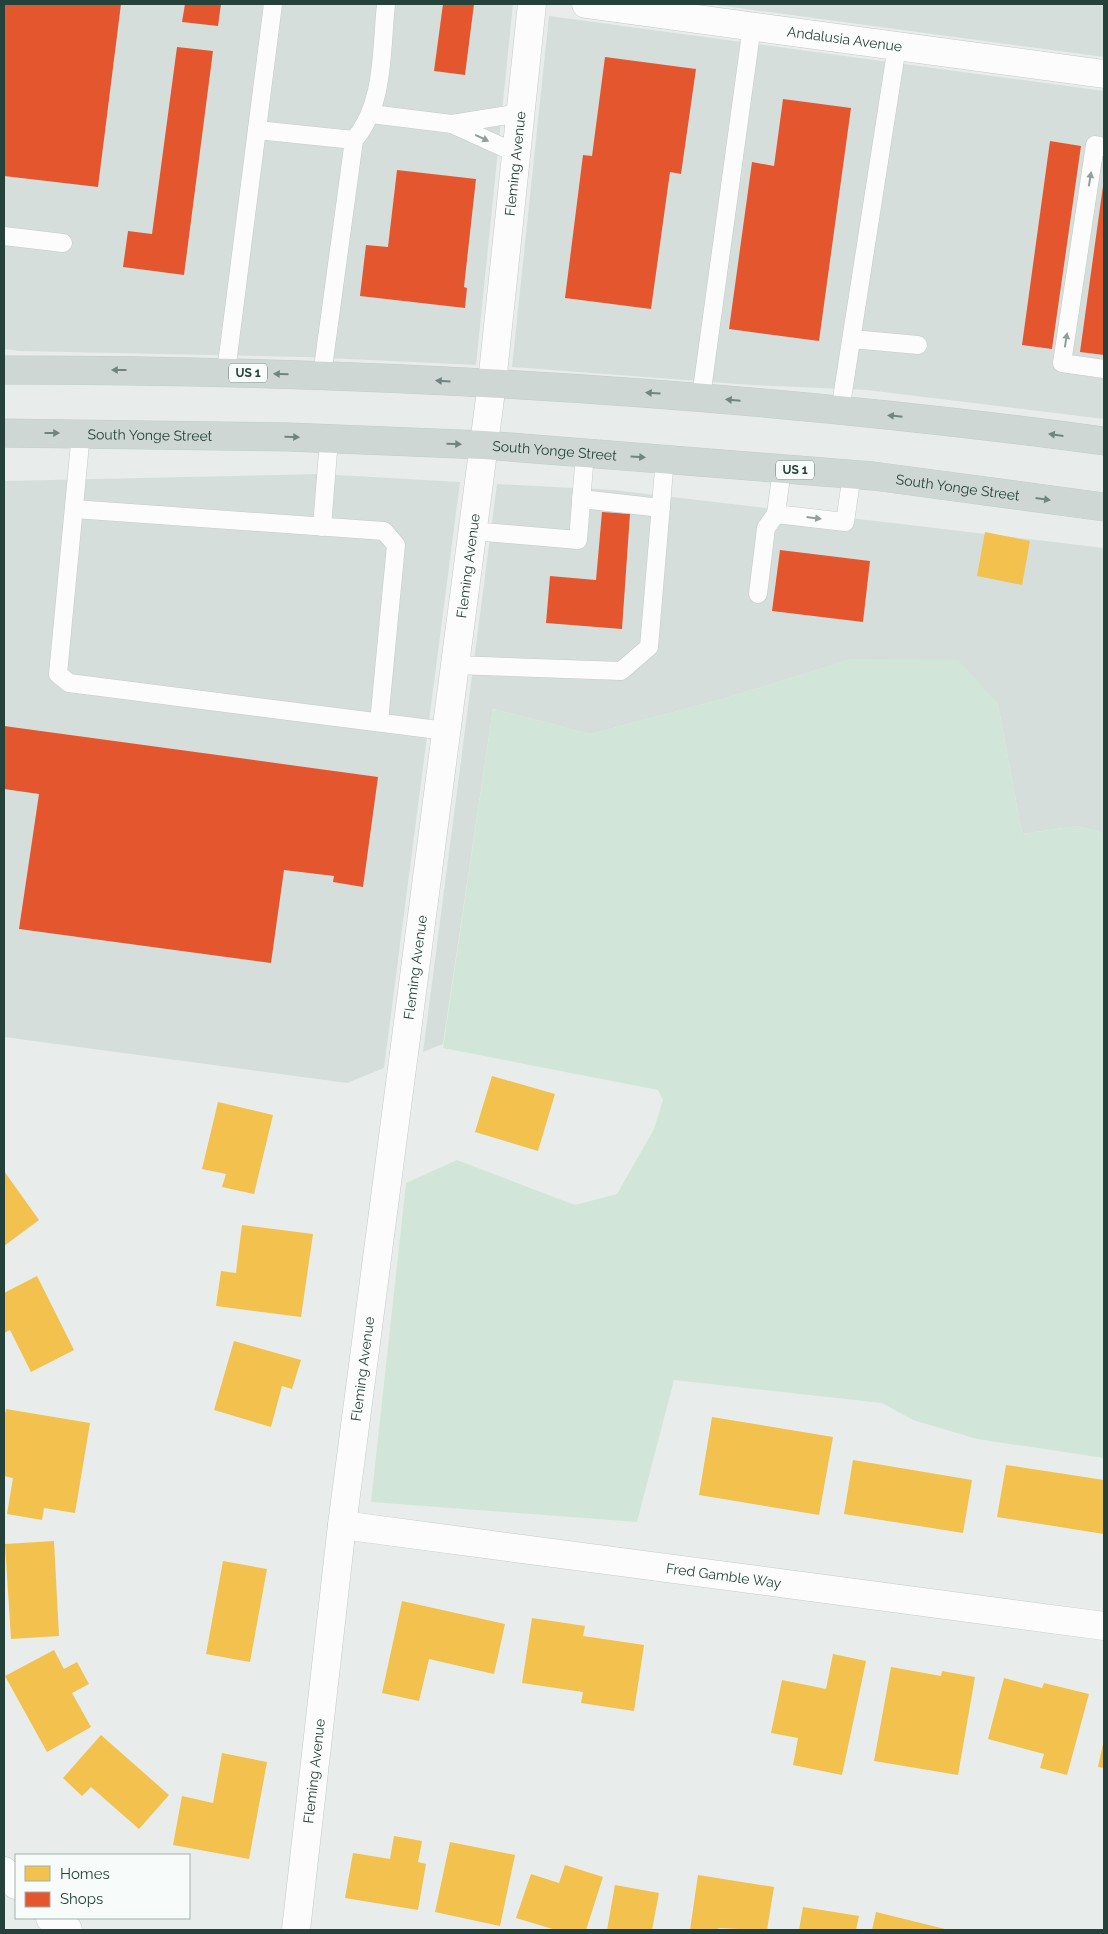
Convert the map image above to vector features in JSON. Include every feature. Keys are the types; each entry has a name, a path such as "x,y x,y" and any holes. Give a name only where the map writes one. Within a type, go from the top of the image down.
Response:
{"main road":[{"name":"US 1","path":"4,370 226,372 492,383 701,397 1104,441"},
{"name":"South Yonge Street","path":"4,433 329,439 484,445 852,474 1104,507"}],"street":[{"name":"Fleming Avenue","path":"296,1930 342,1525 492,383 532,4"},
{"name":"Andalusia Avenue","path":"586,4 643,8 752,26 1104,74"},
{"name":"Fred Gamble Way","path":"342,1525 1104,1626"},
{"path":"4,1871 15,1884"},
{"path":"52,1919 68,1930"}],"lane":[{"path":"226,372 273,4"},
{"path":"322,375 354,140 363,129 376,99 386,4"},
{"path":"701,397 752,26"},
{"path":"840,411 897,46"},
{"path":"371,114 452,124 520,112"},
{"path":"452,124 516,153"},
{"path":"257,130 354,140"},
{"path":"1104,147 1094,145 1062,363 1104,369"},
{"path":"4,236 63,243"},
{"path":"852,339 918,345"},
{"path":"81,433 58,674 69,683 446,731"},
{"path":"322,527 329,439"},
{"path":"473,531 578,540 585,453"},
{"path":"455,665 621,670 649,647 665,458"},
{"path":"758,594 766,528 776,514 782,468"},
{"path":"776,514 846,522 852,474"},
{"path":"581,499 661,508"},
{"path":"74,509 384,531 396,545 379,722"}],"shaded area":[{"path":"4,4 513,4 476,365 305,357 19,351 4,349"},
{"path":"709,4 1104,4 1104,57"},
{"path":"549,16 1104,91 1104,419 867,390 751,385 512,367"},
{"path":"319,474 460,482 384,1068 347,1083 4,1037 4,481"},
{"path":"497,484 613,490 1104,548 1104,833 1077,826 1022,834 998,704 852,659 723,699 590,734 493,709 443,1044 423,1052"}],"green space":[{"path":"852,659 958,660 998,704 1022,834 1078,826 1104,833 1104,1458 977,1439 913,1420 882,1403 674,1380 637,1522 371,1502 406,1183 457,1160 575,1205 617,1194 654,1129 663,1100 658,1090 443,1048 493,709 590,734 723,699"}],"building: Homes":[{"path":"985,532 1030,541 1022,585 977,576"},
{"path":"492,1076 555,1094 538,1151 475,1132"},
{"path":"218,1102 273,1115 254,1194 222,1187 226,1174 202,1169"},
{"path":"4,1171 39,1220 4,1246"},
{"path":"242,1225 313,1234 301,1317 216,1306 221,1271 236,1273"},
{"path":"37,1276 74,1350 31,1372 10,1330 4,1333 4,1293"},
{"path":"234,1341 301,1360 292,1389 282,1386 271,1427 214,1410"},
{"path":"6,1409 90,1423 75,1513 44,1508 42,1520 7,1514 13,1478 4,1476 4,1421"},
{"path":"712,1417 833,1437 819,1515 699,1495"},
{"path":"853,1460 972,1480 963,1533 844,1514"},
{"path":"1006,1465 1104,1480 1104,1534 997,1517"},
{"path":"54,1541 59,1636 11,1639 5,1544"},
{"path":"223,1561 267,1569 250,1662 206,1654"},
{"path":"402,1601 505,1624 494,1674 429,1659 419,1701 382,1693"},
{"path":"532,1618 585,1626 583,1636 644,1645 634,1711 581,1703 583,1692 522,1683"},
{"path":"54,1650 64,1669 77,1662 89,1684 72,1693 91,1727 47,1752 5,1676"},
{"path":"833,1654 866,1661 842,1775 793,1765 798,1738 771,1733 782,1680 826,1689"},
{"path":"891,1667 941,1676 942,1671 975,1677 958,1775 874,1761"},
{"path":"1004,1678 1042,1688 1044,1683 1089,1694 1067,1775 1040,1768 1044,1754 988,1739"},
{"path":"101,1735 169,1795 139,1829 91,1787 82,1796 63,1778"},
{"path":"1104,1744 1104,1768 1098,1767"},
{"path":"222,1753 267,1762 249,1859 173,1845 182,1796 213,1803"},
{"path":"394,1836 422,1841 418,1862 426,1864 418,1910 345,1898 353,1853 390,1859"},
{"path":"450,1842 515,1855 500,1926 435,1912"},
{"path":"565,1865 603,1877 586,1930 556,1930 516,1918 531,1874 559,1883"},
{"path":"698,1875 774,1887 767,1930 718,1928 718,1930 690,1930"},
{"path":"615,1885 659,1893 652,1930 607,1930"},
{"path":"803,1907 859,1916 856,1930 799,1930"},
{"path":"876,1912 949,1930 872,1930"}],"building: Shops":[{"path":"4,4 121,4 98,187 4,176"},
{"path":"185,4 221,4 218,26 182,22"},
{"path":"443,4 474,4 465,75 434,71"},
{"path":"177,47 213,51 184,275 123,267 128,231 152,234"},
{"path":"605,57 696,69 681,174 670,172 651,309 565,298 583,155 592,156"},
{"path":"783,99 851,108 819,341 729,329 752,162 774,166"},
{"path":"1050,141 1081,146 1052,349 1022,345"},
{"path":"397,170 476,179 464,287 467,288 465,308 360,296 366,245 388,247"},
{"path":"1104,186 1104,355 1080,352"},
{"path":"602,512 630,514 622,629 546,623 550,576 596,580"},
{"path":"780,550 870,561 863,622 772,611"},
{"path":"4,726 378,777 363,887 333,882 334,876 284,870 271,963 19,929 39,794 4,789"}]}
